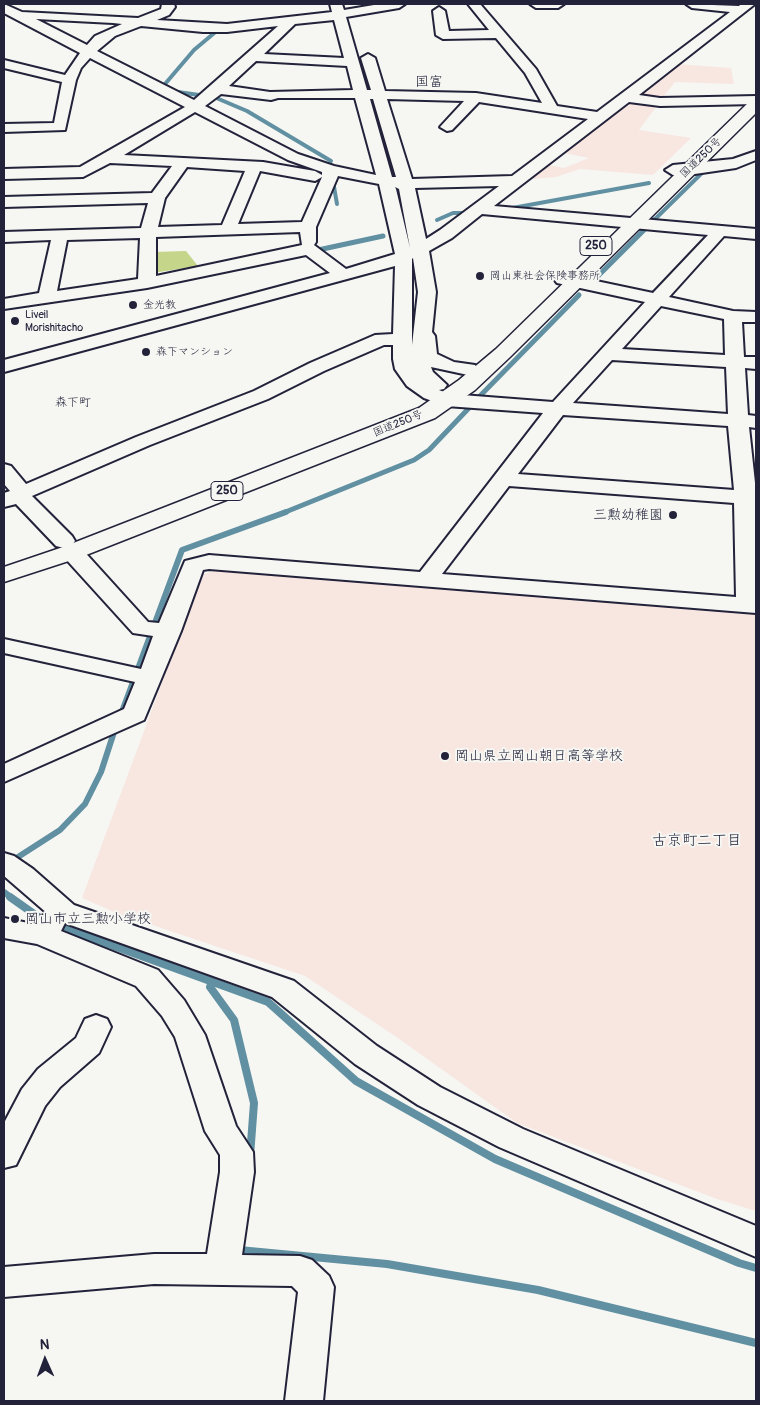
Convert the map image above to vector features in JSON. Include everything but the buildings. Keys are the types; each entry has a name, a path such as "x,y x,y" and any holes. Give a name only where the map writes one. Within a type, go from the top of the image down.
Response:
{"highway":[{"name":"国道250号","path":"440,394 467,385 627,223 754,99"},
{"name":"国道250号","path":"4,575 68,547 427,413 440,394 570,280"},
{"name":"国道250号","path":"4,561 68,547"}],"street":[{"path":"4,128 60,127 69,80 75,66 100,39 165,12 169,7 168,4"},
{"path":"8,12 113,19 203,28 291,21 345,9 399,4"},
{"path":"474,4 531,72 552,109"},
{"path":"536,4 558,4"},
{"path":"692,4 743,8 756,12"},
{"path":"4,366 412,254 478,209 743,8"},
{"path":"345,9 353,62 387,185 427,292 419,361 421,368 440,394"},
{"path":"345,9 379,95 405,183 412,254 402,340 405,369 414,382 440,394 557,409 747,421"},
{"path":"439,11 443,34 500,34"},
{"path":"8,12 330,174"},
{"path":"4,174 83,172 196,106 218,89 291,21"},
{"path":"252,57 353,62"},
{"path":"4,64 69,80"},
{"path":"218,89 271,96 276,94 476,96 600,117"},
{"path":"447,127 476,96"},
{"path":"627,96 660,102 754,99"},
{"path":"681,170 736,163 756,155"},
{"path":"104,158 254,167 330,174 387,185 514,181"},
{"path":"147,283 148,232 157,198 182,163"},
{"path":"228,229 254,167"},
{"path":"309,249 308,227 330,174"},
{"path":"4,202 157,198"},
{"path":"478,209 756,234"},
{"path":"4,237 308,227"},
{"path":"426,579 557,409 720,232"},
{"path":"47,298 60,235"},
{"path":"4,304 147,283 309,249 342,274"},
{"path":"570,280 733,316 756,317"},
{"path":"4,774 135,714 140,676 158,630 193,566 209,562 752,605 747,421 735,362 733,316"},
{"path":"423,332 427,337 428,355 433,361 451,367 468,369"},
{"path":"15,497 143,441 261,395 317,367 382,339 402,340"},
{"path":"608,354 756,363"},
{"path":"4,470 15,497 68,547 141,628 158,630"},
{"path":"503,479 750,498"},
{"path":"4,646 140,676"},
{"path":"4,863 22,876 52,923 147,978 173,1008 190,1035 221,1131 236,1152 238,1172 222,1270"},
{"path":"4,928 30,934 52,923 283,989 366,1054 429,1096 511,1138 756,1242"},
{"path":"4,1155 33,1098 49,1078 88,1045 96,1027"},
{"path":"4,1282 154,1269 300,1271 316,1287 304,1401"}],"shaded area":[{"path":"676,64 731,68 734,84 675,82 660,101 636,97"},
{"path":"633,99 659,103 639,130 691,138 653,175 580,169 556,177 521,180 543,164 564,168 589,158 559,152"},
{"name":"岡山県立岡山朝日高等学校","path":"216,570 756,614 756,1211 717,1199 517,1123 395,1036 305,976 119,914 82,898 202,575"}],"green space":[{"path":"186,251 198,266 153,273 153,252"}],"waterway":[{"path":"206,96 171,91 166,88 165,84 194,50 219,29"},
{"path":"214,97 247,111 331,161"},
{"path":"652,222 705,170"},
{"path":"333,181 337,204"},
{"path":"507,209 649,183"},
{"path":"437,220 453,213 466,213"},
{"path":"592,282 646,228"},
{"path":"318,250 383,236"},
{"path":"477,399 579,295"},
{"path":"283,513 414,460 429,450 469,408"},
{"path":"120,717 182,550 286,512"},
{"path":"18,857 60,830 85,804 101,772 116,726"},
{"path":"4,892 12,898"},
{"path":"10,897 44,921"},
{"path":"56,925 268,1002 356,1081 495,1159 739,1263 756,1268"},
{"path":"212,982 210,987 234,1020 254,1103 250,1156"},
{"path":"240,1246 239,1250 387,1264 538,1290 756,1343"}],"place":[{"name":"岡山東社会保険事務所","path":"480,276"},
{"name":"金光教","path":"133,305"},
{"name":"Liveil Morishitacho","path":"15,321"},
{"name":"森下マンション","path":"146,352"},
{"name":"三勲幼稚園","path":"673,515"},
{"name":"岡山県立岡山朝日高等学校","path":"445,756"},
{"name":"岡山市立三勲小学校","path":"15,919"}],"district":[{"name":"国富","path":"429,82"},
{"name":"森下町","path":"73,403"},
{"name":"古京町二丁目","path":"697,841"}]}
